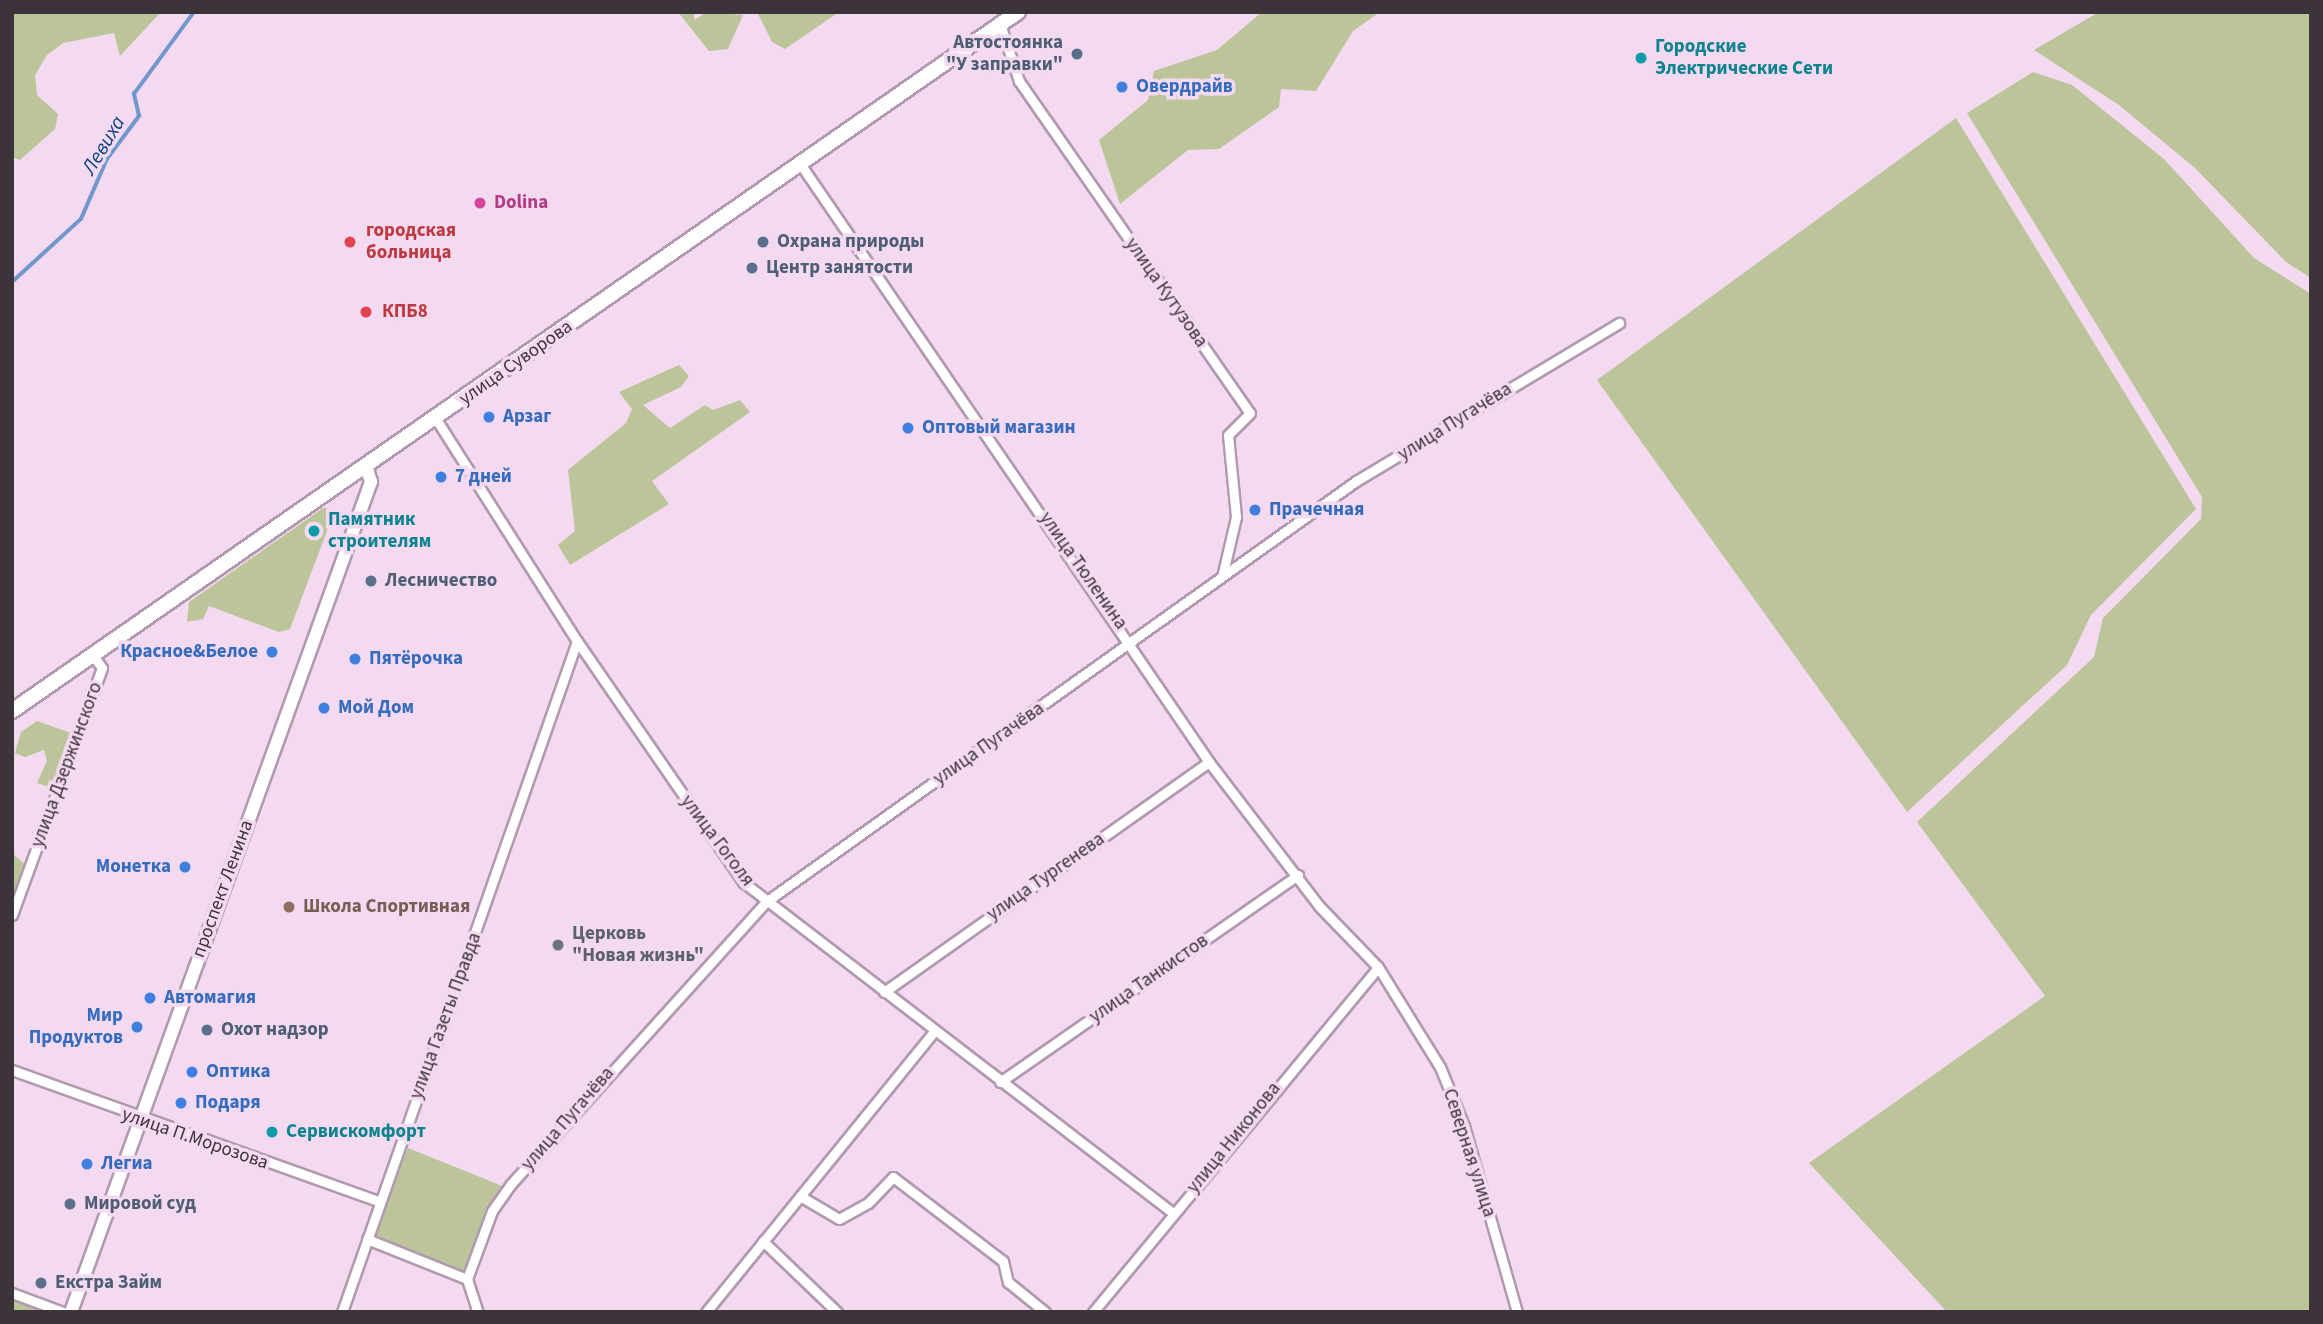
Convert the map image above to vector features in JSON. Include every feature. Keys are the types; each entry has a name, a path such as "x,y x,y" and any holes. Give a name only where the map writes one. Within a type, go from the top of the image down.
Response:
{"main road":[{"name":"улица Суворова","path":"12,711 436,419 1018,12"},
{"name":"проспект Ленина","path":"71,1312 371,481 366,466"}],"street":[{"name":"улица Кутузова","path":"1000,24 1019,81 1250,413 1228,435 1236,517 1223,573"},
{"name":"улица Тюленина","path":"801,165 1132,642 1209,762 1298,875 1378,967"},
{"name":"улица Пугачёва","path":"467,1279 492,1211 511,1184 767,901 1132,642 1223,573 1356,481 1619,323"},
{"name":"улица Гоголя","path":"436,419 577,641 743,882 1173,1213"},
{"name":"улица Газеты Правда","path":"342,1312 577,641"},
{"name":"улица Дзержинского","path":"12,915 102,668 93,655"},
{"name":"улица Тургенева","path":"884,992 1209,762"},
{"name":"улица Танкистов","path":"1000,1082 1298,875"},
{"name":"улица Никонова","path":"1093,1312 1378,967"},
{"name":"Северная улица","path":"1378,967 1440,1067 1464,1126 1517,1312"},
{"path":"706,1312 934,1031"},
{"name":"улица П.Морозова","path":"12,1070 140,1120 380,1202"},
{"path":"800,1196 839,1219 869,1203 893,1177 1003,1261 1008,1282 1045,1312"},
{"path":"367,1239 467,1279 478,1312"},
{"path":"763,1241 837,1312"},
{"path":"12,1293 63,1312"}],"green space":[{"path":"12,12 161,12 120,56 114,33 63,43 47,55 35,75 37,95 58,114 55,129 20,160 12,157"},
{"path":"678,12 694,12 694,20 707,12 743,15 728,49 709,51"},
{"path":"757,12 839,12 785,49 772,42"},
{"path":"1262,12 1380,12 1353,31 1316,91 1281,89 1279,107 1219,149 1188,150 1120,204 1099,140 1148,100 1154,71 1217,50"},
{"path":"2099,12 2311,12 2311,278 2286,262 2195,168 2119,105 2034,50"},
{"path":"2033,72 2072,85 2164,159 2254,258 2311,294 2311,1312 1947,1312 1809,1163 2045,996 1917,822 2094,657 2103,618 2201,519 2202,497 1967,113"},
{"path":"1956,118 2196,509 2091,615 2067,665 1907,812 1597,380"},
{"path":"679,365 689,376 681,387 643,405 670,428 705,405 713,410 740,400 750,412 652,481 669,504 570,565 558,545 575,531 568,470 626,423 632,409 619,392"},
{"path":"323,508 330,508 327,531 290,629 279,632 209,606 203,619 187,622 189,602"},
{"path":"37,721 74,734 53,788 37,783 47,761 44,750 25,757 15,753 21,732"},
{"path":"12,853 27,866 12,906"},
{"path":"408,1148 503,1187 468,1274 373,1235"},
{"path":"12,1293 55,1312 12,1312"}],"waterway":[{"name":"Левиха","path":"12,282 81,219 107,159 139,116 134,94 194,12"}],"place":[{"name":"Автостоянка \"У заправки\"","path":"1077,54"},
{"name":"Городские Электрические Сети","path":"1641,58"},
{"name":"Овердрайв","path":"1122,87"},
{"name":"Dolina","path":"480,203"},
{"name":"городская больница","path":"350,242"},
{"name":"Охрана природы","path":"763,242"},
{"name":"Центр занятости","path":"752,268"},
{"name":"КПБ8","path":"366,312"},
{"name":"Арзаг","path":"489,417"},
{"name":"Оптовый магазин","path":"908,428"},
{"name":"7 дней","path":"441,477"},
{"name":"Прачечная","path":"1255,510"},
{"name":"Памятник строителям","path":"314,531"},
{"name":"Лесничество","path":"371,581"},
{"name":"Красное&Белое","path":"272,652"},
{"name":"Пятёрочка","path":"355,659"},
{"name":"Мой Дом","path":"324,708"},
{"name":"Монетка","path":"185,867"},
{"name":"Школа Спортивная","path":"289,907"},
{"name":"Церковь \"Новая жизнь\"","path":"558,945"},
{"name":"Автомагия","path":"150,998"},
{"name":"Мир Продуктов","path":"137,1027"},
{"name":"Охот надзор","path":"207,1030"},
{"name":"Оптика","path":"192,1072"},
{"name":"Подаря","path":"181,1103"},
{"name":"Сервискомфорт","path":"272,1132"},
{"name":"Легиа","path":"87,1164"},
{"name":"Мировой суд","path":"70,1204"},
{"name":"Екстра Займ","path":"41,1283"}]}
